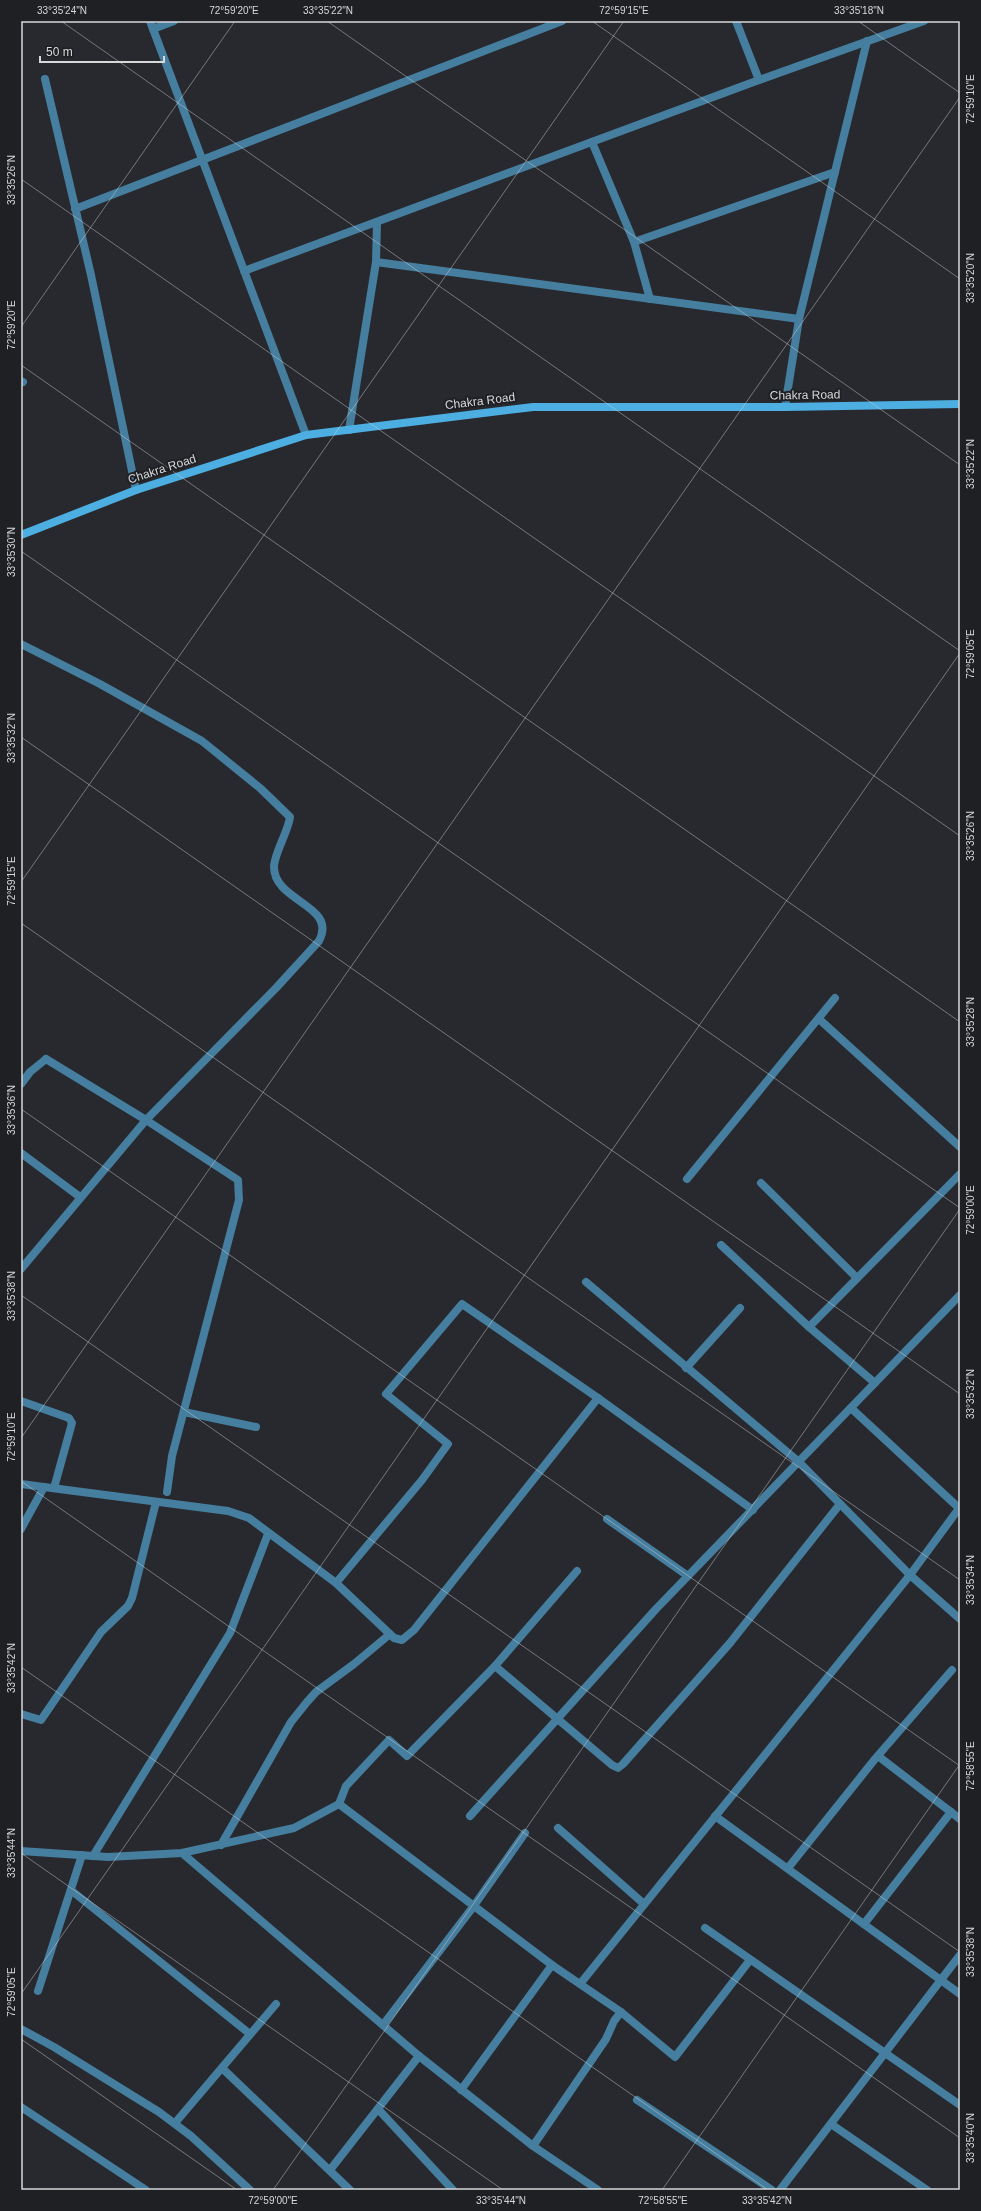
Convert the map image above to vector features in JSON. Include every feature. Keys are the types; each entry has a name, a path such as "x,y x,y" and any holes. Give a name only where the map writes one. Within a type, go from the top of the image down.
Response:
{"main road":[{"name":"Chakra Road","path":"21,535 136,490 306,435 533,407 785,407 960,404"}],"street":[{"path":"174,21 152,25 201,159 306,435"},
{"path":"75,209 201,159 562,21"},
{"path":"736,21 759,80"},
{"path":"244,271 759,80 924,21"},
{"path":"785,407 799,319 867,41"},
{"path":"45,79 136,490"},
{"path":"592,142 634,242 650,299"},
{"path":"634,242 835,172"},
{"path":"349,430 376,262 377,222"},
{"path":"376,262 799,319"},
{"path":"21,644 100,684 202,741 260,788 290,817 289,827 273,866 277,881 284,890 315,913 323,922 323,932 319,941 276,988 146,1120 21,1269"},
{"path":"687,1179 819,1019 834,998"},
{"path":"819,1019 960,1147"},
{"path":"21,1084 30,1072 46,1059 146,1120 238,1180 240,1192 172,1456 167,1492"},
{"path":"21,1152 80,1197"},
{"path":"809,1327 960,1174"},
{"path":"761,1183 857,1278"},
{"path":"721,1245 809,1327 876,1383"},
{"path":"586,1282 799,1462 910,1575 960,1619"},
{"path":"470,1816 688,1576 960,1295"},
{"path":"336,1582 422,1480 448,1444 386,1394 462,1304 598,1398 752,1510"},
{"path":"686,1368 740,1308"},
{"path":"21,1484 238,1514 248,1518 336,1582 394,1638 402,1640 414,1630 598,1398"},
{"path":"21,1401 69,1418 72,1424 54,1488"},
{"path":"580,1984 910,1575 960,1508 851,1408"},
{"path":"184,1412 256,1427"},
{"path":"21,1529 44,1487"},
{"path":"21,1714 41,1720 101,1632 128,1606 132,1598 156,1502"},
{"path":"496,1666 612,1765 618,1768 730,1643 840,1504"},
{"path":"607,1519 688,1576"},
{"path":"92,1856 230,1633 268,1534"},
{"path":"21,1851 92,1856 141,1857 182,1853 294,1828 339,1804 346,1786 389,1740 407,1756 496,1666 577,1571"},
{"path":"221,1845 291,1722 307,1702 316,1692 354,1664 390,1634"},
{"path":"788,1868 878,1756 952,1670"},
{"path":"878,1756 960,1818"},
{"path":"339,1804 473,1907 552,1965 621,2012 675,2057 750,1960"},
{"path":"864,1924 951,1812"},
{"path":"716,1816 960,1994"},
{"path":"558,1828 644,1904"},
{"path":"383,2025 473,1907 525,1833"},
{"path":"182,1853 419,2056 533,2146 598,2190"},
{"path":"38,1991 72,1891 82,1855"},
{"path":"72,1891 250,2034"},
{"path":"705,1928 884,2054 960,2105"},
{"path":"780,2190 960,1955"},
{"path":"461,2090 552,1965"},
{"path":"175,2123 276,2004"},
{"path":"533,2146 606,2039 614,2021 621,2012"},
{"path":"21,2029 54,2046 175,2123 250,2190"},
{"path":"330,2170 419,2056"},
{"path":"222,2068 350,2190"},
{"path":"637,2100 772,2190"},
{"path":"21,2107 146,2190"},
{"path":"378,2109 453,2190"},
{"path":"831,2124 927,2190"}]}
